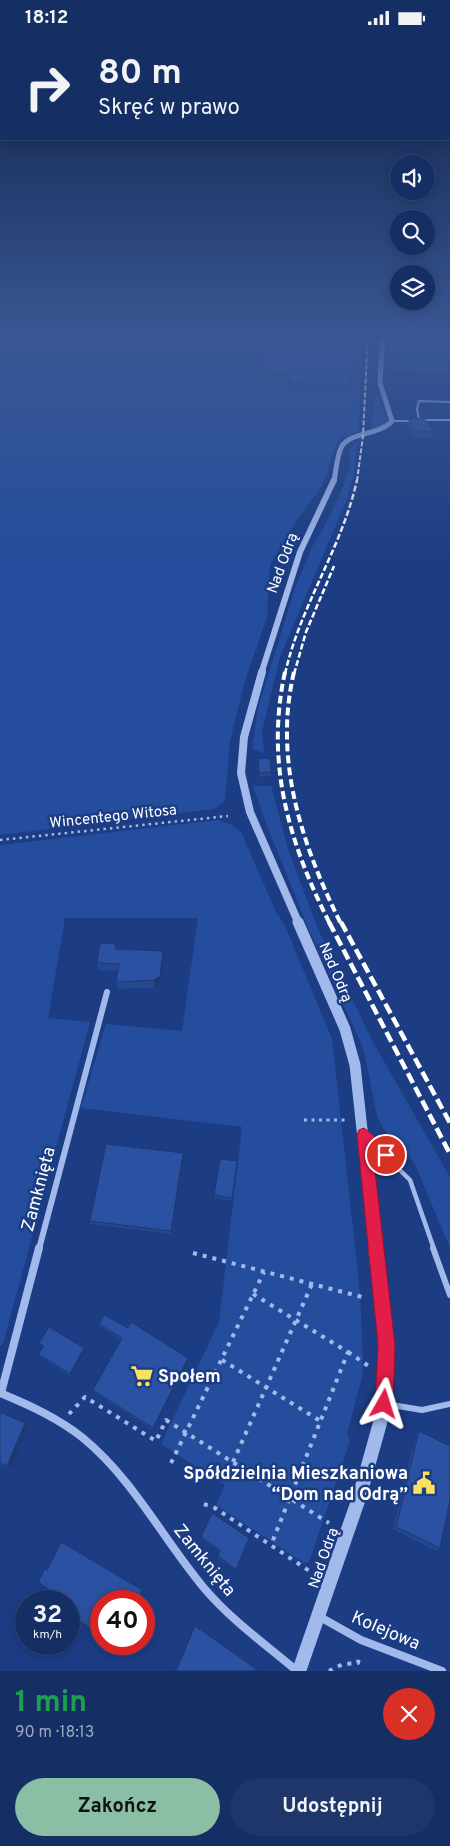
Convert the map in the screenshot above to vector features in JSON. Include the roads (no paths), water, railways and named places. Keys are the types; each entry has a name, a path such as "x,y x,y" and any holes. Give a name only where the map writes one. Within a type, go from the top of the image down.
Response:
{"street":[{"path":"388,409 392,421"},
{"name":"Nad Odrą","path":"298,1671 319,1617 368,1472 384,1404 386,1345 355,1065 345,1029 250,812 244,793 242,753 249,713 302,545 333,485 341,447 348,441 384,428 392,421"},
{"name":"Zamknięta","path":"107,992 0,1393 60,1424 92,1445 120,1477 196,1578 222,1608 298,1671"},
{"name":"Kolejowa","path":"319,1617 361,1640 442,1671"}],"lane":[{"path":"417,409 419,420"},
{"path":"392,421 450,420"},
{"path":"364,1135 410,1180 450,1295"},
{"path":"384,1404 422,1411 450,1405"}],"railway":[{"path":"357,481 364,409"},
{"path":"285,674 300,625 342,529 357,480"},
{"path":"294,674 306,632 334,566"},
{"path":"285,672 278,738 285,802 292,833 315,894 329,922"},
{"path":"294,672 288,705 289,770 303,833 314,864 341,924"},
{"path":"329,922 450,1154"},
{"path":"341,922 450,1123"}],"place":[{"name":"Społem","path":"142,1376"},
{"name":"Spółdzielnia Mieszkaniowa “Dom nad Odrą”","path":"424,1483"}]}
